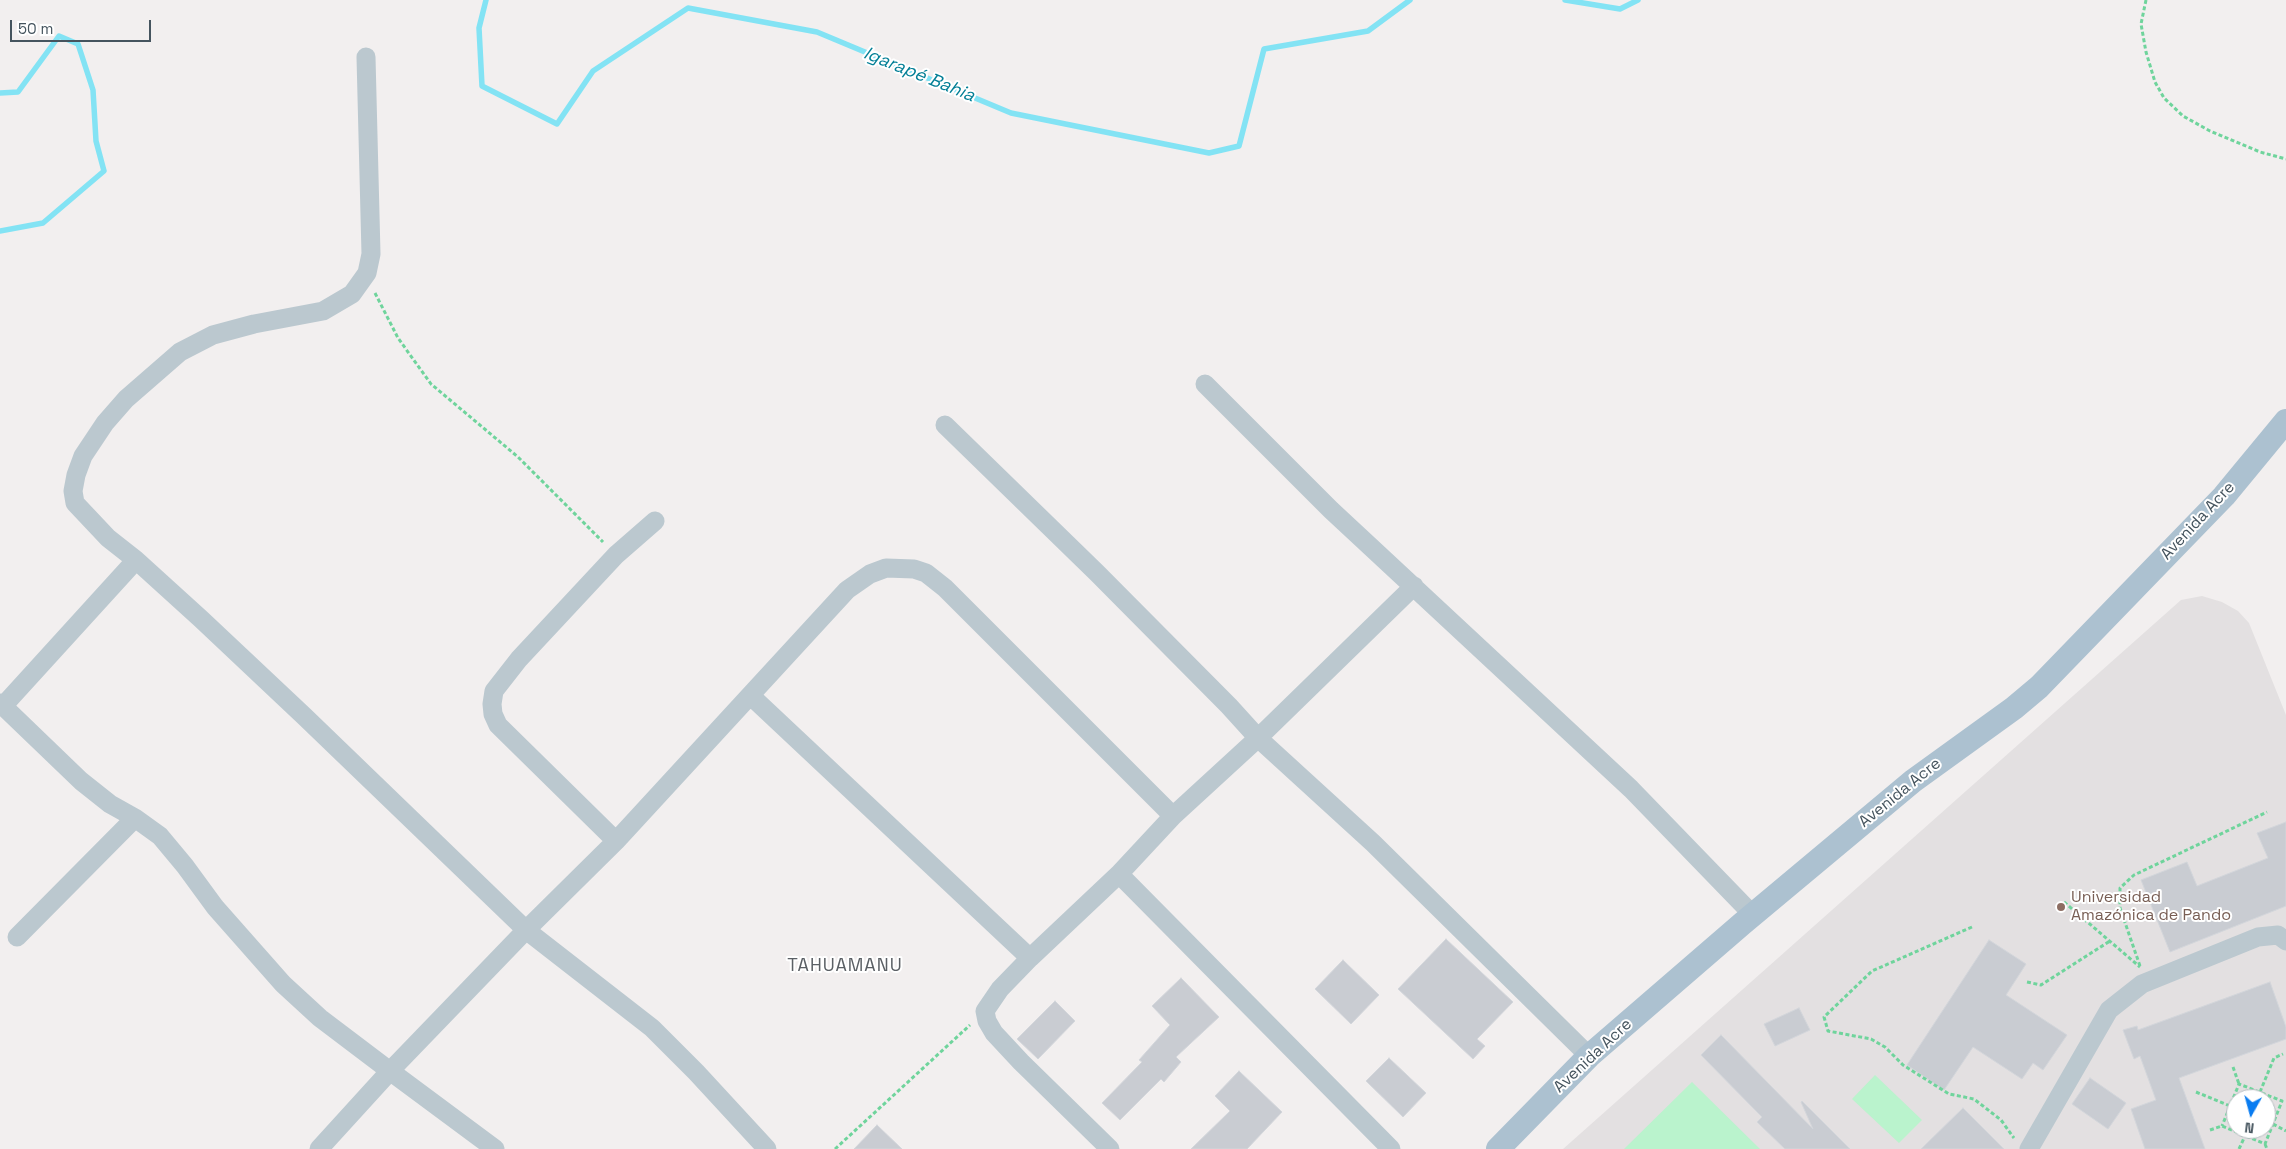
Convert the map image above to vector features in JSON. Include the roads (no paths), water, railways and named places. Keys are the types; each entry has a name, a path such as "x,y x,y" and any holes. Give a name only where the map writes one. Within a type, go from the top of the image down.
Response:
{"main road":[{"name":"Avenida Acre","path":"1498,1149 1589,1056 1754,915 1913,781 2014,708 2039,687 2224,496 2286,421"}],"street":[{"path":"366,57 371,254 367,273 352,294 323,311 254,324 213,335 180,352 126,399 105,422 83,456 76,475 73,491 75,504 108,538 136,560 304,716 526,930 652,1028 696,1072 767,1149"},
{"path":"1205,384 1331,510 1631,789 1754,915"},
{"path":"945,425 1097,573 1229,706 1258,738 1373,843 1589,1056"},
{"path":"616,841 498,725 493,714 492,704 494,691 519,659 616,555 655,521"},
{"path":"136,560 2,705 82,781 110,804 135,818 160,836 215,907 283,984 320,1018 495,1149"},
{"path":"319,1149 390,1071 526,930 616,841 847,590 870,574 886,568 914,569 926,573 958,600 1173,816"},
{"path":"1110,1149 994,1033 987,1022 985,1010 995,996 1030,958 1119,874 1173,816 1258,738 1414,586"},
{"path":"751,696 1030,958"},
{"path":"17,937 135,818"},
{"path":"1119,874 1391,1149"},
{"path":"2023,1145 2109,1010 2141,975 2258,937 2278,935 2286,940"}],"waterway":[{"name":"Igarapé Bahia","path":"486,0 479,28 482,86 557,124 593,71 688,8 817,32 1011,113 1209,153 1239,146 1264,49 1368,31 1410,0"},
{"name":"Igarapé Bahia","path":"1565,0 1620,9 1638,0"},
{"name":"Igarapé Bahia","path":"0,93 18,92 59,36 78,44 93,90 96,141 104,171 43,223 0,231"}],"place":[{"name":"Universidad Amazónica de Pando","path":"2061,907"}],"district":[{"name":"TAHUAMANU","path":"845,966"}]}
